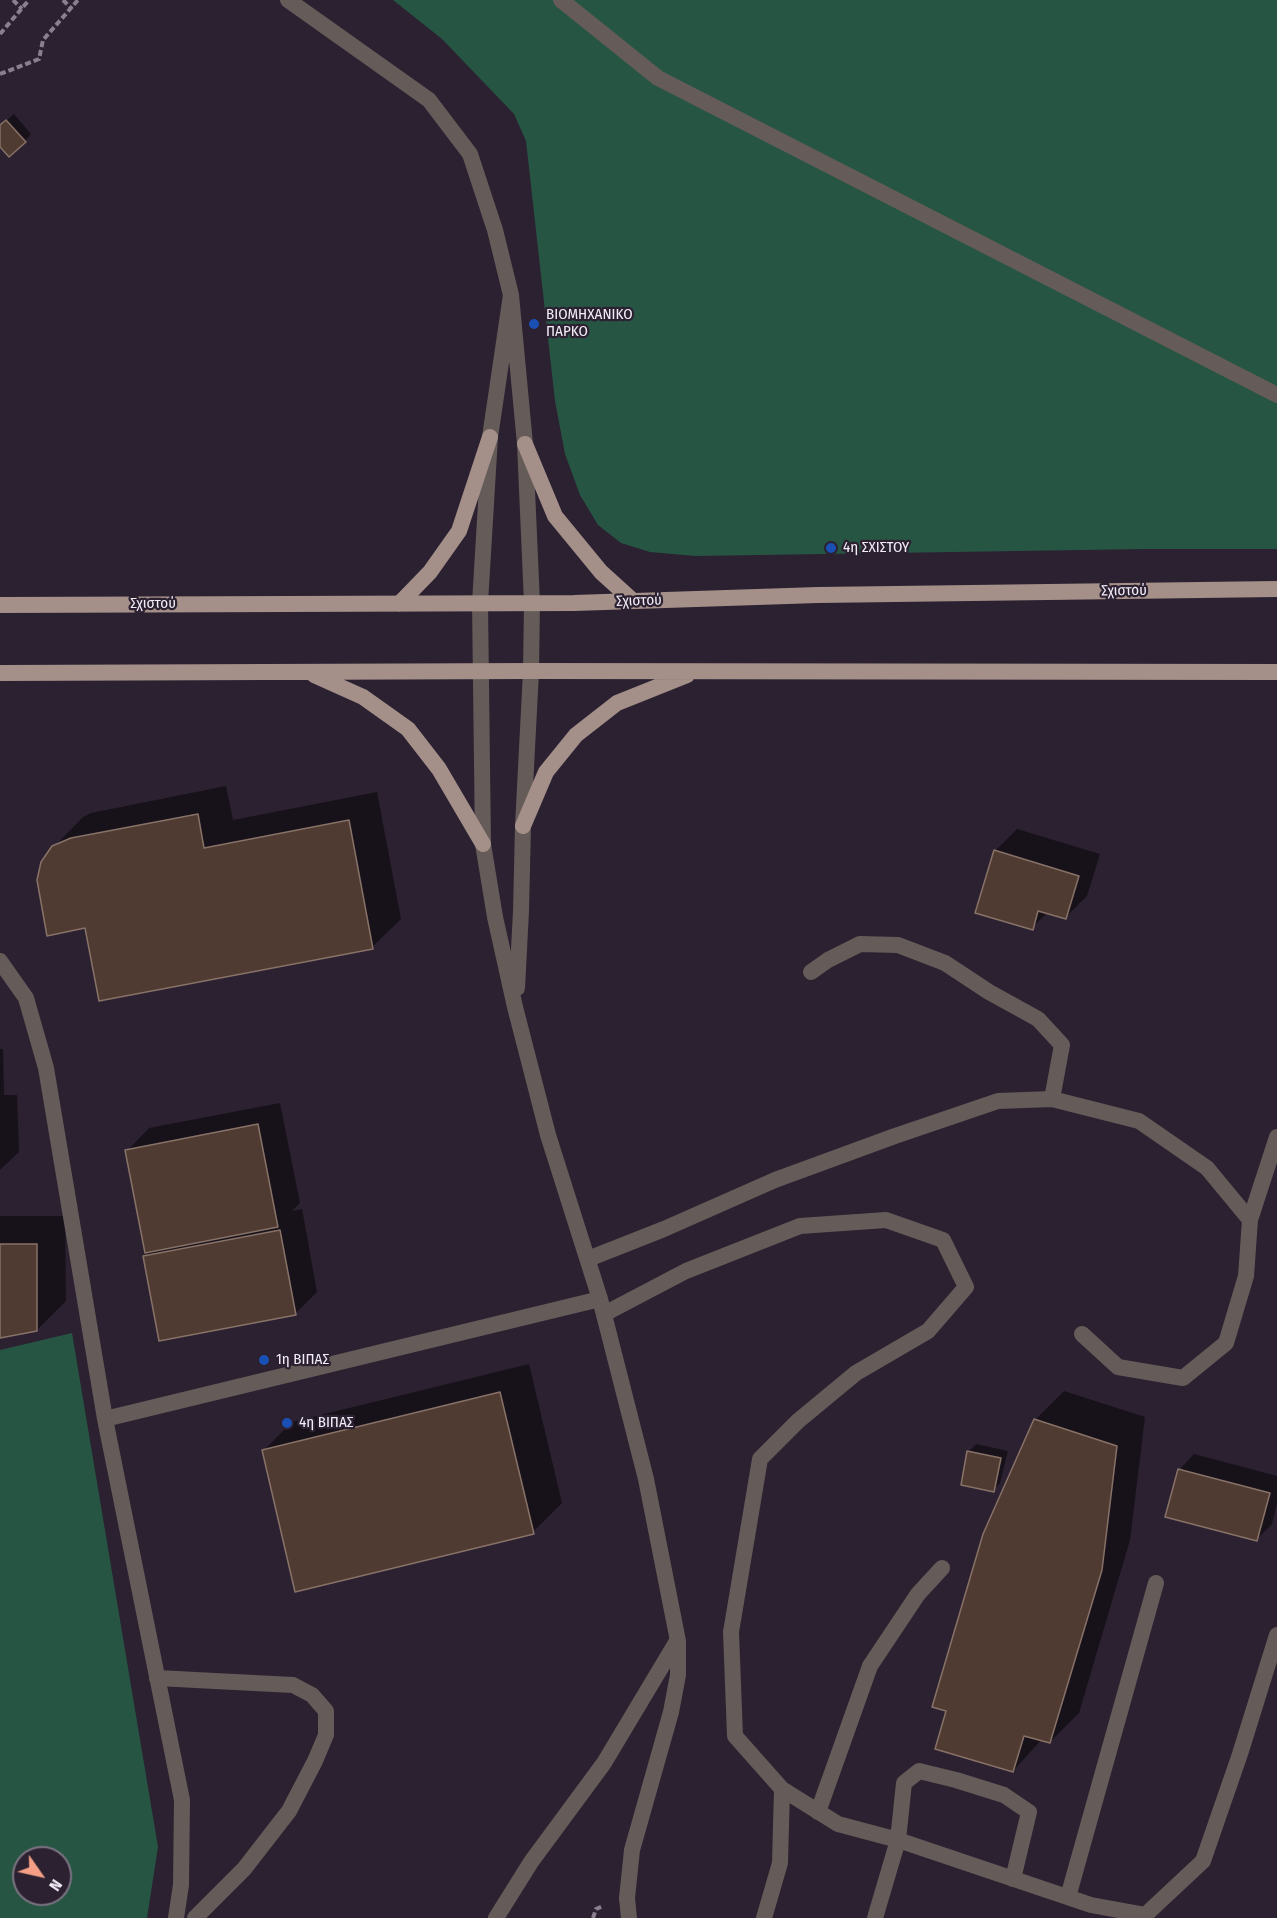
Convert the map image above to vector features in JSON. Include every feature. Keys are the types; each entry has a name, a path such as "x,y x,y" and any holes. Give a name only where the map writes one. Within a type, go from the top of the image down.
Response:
{"main road":[{"path":"399,604 430,572 459,531 490,437"},
{"path":"525,444 555,516 602,572 633,601"},
{"name":"Σχιστού","path":"0,604 532,603 818,595 1277,589"},
{"path":"523,826 546,772 576,735 617,703 695,671"},
{"path":"308,672 363,697 408,729 439,769 483,844"},
{"path":"0,673 1277,672"}],"street":[{"path":"288,0 429,99 470,154 495,230 511,295 525,444 532,603 516,1007"},
{"path":"561,0 658,78 1277,395"},
{"path":"511,295 490,437 480,603 483,844 495,917 548,1135 602,1306 646,1479 678,1641 678,1675 671,1712 632,1850 627,1898 628,1918"},
{"path":"811,972 828,960 860,944 898,945 945,963 989,992 1038,1019 1062,1045 1052,1099"},
{"path":"0,961 26,998 46,1068 105,1419 182,1800 181,1885 176,1918"},
{"path":"588,1260 775,1180 998,1101 1052,1099 1139,1120 1207,1168 1250,1220"},
{"path":"1082,1334 1118,1367 1183,1378 1226,1343 1246,1276 1250,1220 1277,1137"},
{"path":"105,1419 602,1306 800,1226 886,1220 944,1240 966,1287 928,1331 856,1373 798,1420 760,1459 731,1632 735,1736 782,1789 838,1824 898,1840 1090,1905 1144,1917 1203,1861 1240,1754 1277,1635"},
{"path":"818,1812 870,1666 918,1594 942,1568"},
{"path":"1068,1897 1156,1583"},
{"path":"496,1918 531,1862 604,1763 678,1641"},
{"path":"157,1678 293,1685 312,1695 326,1711 326,1735 289,1811 244,1869 195,1918"},
{"path":"875,1918 898,1840 904,1783 919,1771 1004,1795 1029,1812 1012,1879"},
{"path":"764,1918 780,1863 782,1789"}],"path":[{"path":"13,0 22,9"},
{"path":"0,34 29,0"},
{"path":"63,0 72,9"},
{"path":"0,74 39,58 43,40 78,0"}],"green space":[{"path":"393,0 1277,0 1277,549 695,556 650,552 621,543 598,525 580,495 565,454 555,401 526,141 514,114 442,39"},
{"path":"72,1333 158,1847 147,1918 0,1918 0,1350"}],"building":[{"path":"6,120 26,142 9,157 0,147 0,125"},
{"path":"198,814 204,848 349,820 373,949 99,1001 85,928 47,936 37,880 41,862 52,846 71,838"},
{"path":"994,850 1079,876 1066,919 1038,911 1033,930 975,913"},
{"path":"258,1124 278,1227 145,1253 125,1150"},
{"path":"280,1230 296,1315 159,1341 143,1256"},
{"path":"0,1244 37,1244 37,1331 0,1338"},
{"path":"500,1392 534,1534 295,1592 262,1450"},
{"path":"1034,1419 1117,1446 1102,1570 1050,1743 1024,1736 1013,1772 935,1749 946,1711 932,1707 983,1534"},
{"path":"967,1451 1001,1458 994,1492 961,1485"},
{"path":"1178,1469 1270,1493 1257,1541 1165,1517"}],"place":[{"name":"ΒΙΟΜΗΧΑΝΙΚΟ ΠΑΡΚΟ","path":"534,324"},
{"name":"4η ΣΧΙΣΤΟΥ","path":"831,548"},
{"name":"1η ΒΙΠΑΣ","path":"264,1360"},
{"name":"4η ΒΙΠΑΣ","path":"287,1423"}]}
